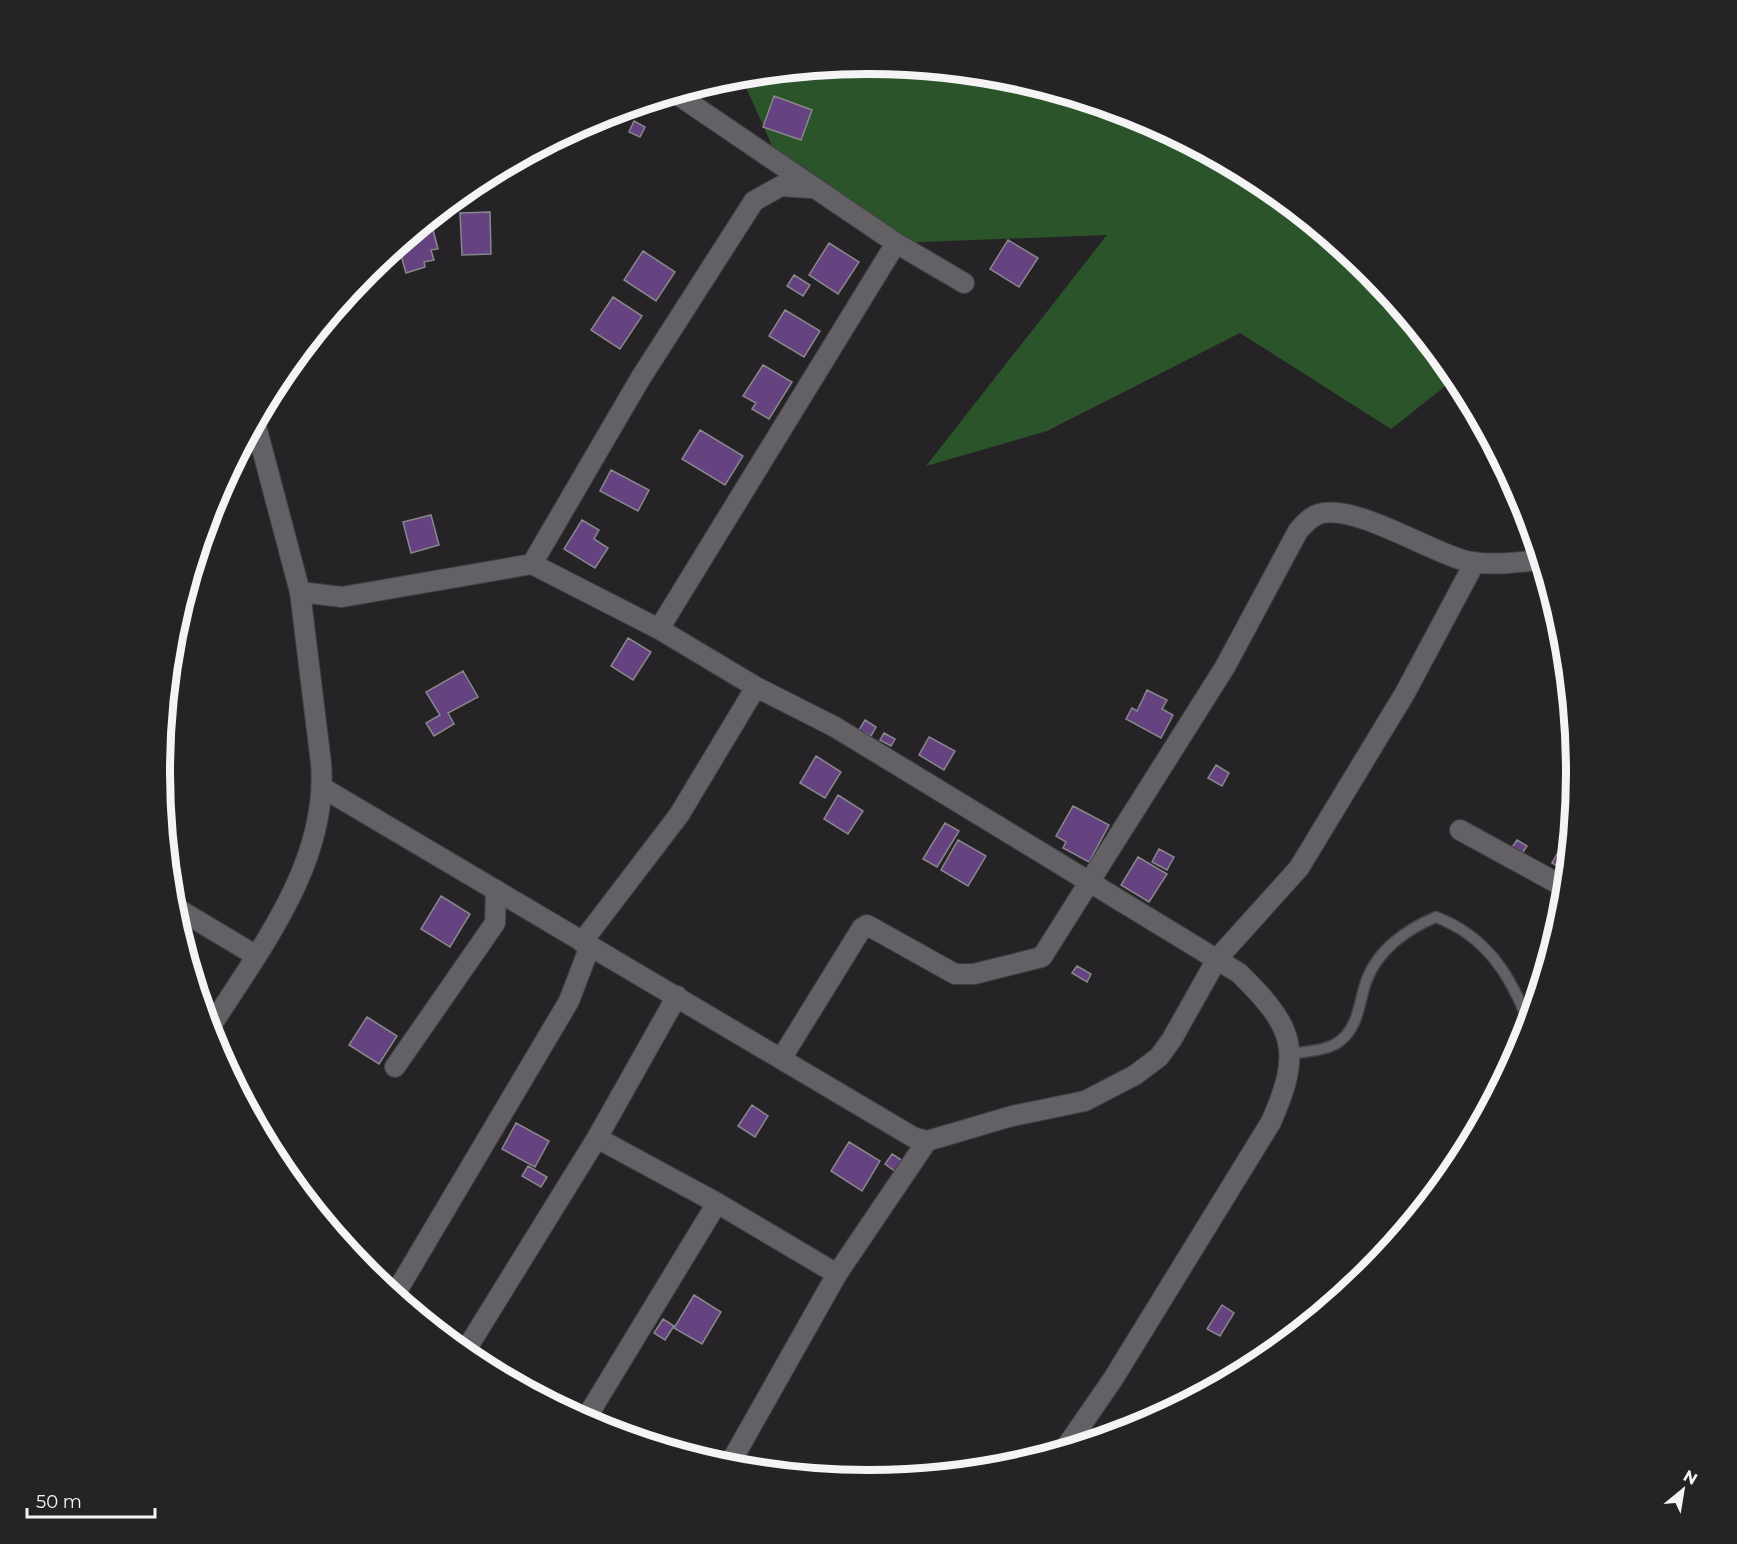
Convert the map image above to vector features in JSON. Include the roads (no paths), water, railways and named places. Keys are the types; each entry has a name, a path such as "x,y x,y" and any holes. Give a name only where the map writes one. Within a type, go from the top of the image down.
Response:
{"street":[{"path":"683,99 812,188 896,243 964,283"},
{"path":"532,564 640,379 754,201 781,186 812,188"},
{"path":"659,629 896,243"},
{"path":"215,1019 255,956 304,870 320,812 323,788 300,592 258,434"},
{"path":"781,1059 862,928 867,925 942,969 956,974 974,974 1042,957 1088,880 1225,667 1298,531 1308,520 1320,514 1340,513 1361,517 1445,554 1475,562 1534,560"},
{"path":"323,788 914,1137 927,1141 1012,1116 1084,1101 1135,1075 1159,1057 1172,1039 1217,959 1299,868 1405,693 1475,562"},
{"path":"300,592 342,597 532,564 659,629 756,687 835,727 1217,959 1239,973 1268,1001 1287,1032 1291,1054 1286,1088 1271,1122 1113,1379 1071,1440"},
{"path":"399,1288 569,1001 586,944 679,815 756,687"},
{"path":"1460,830 1558,884"},
{"path":"395,1067 495,923 496,890"},
{"path":"184,913 255,956"},
{"path":"469,1345 597,1138 677,996"},
{"path":"597,1138 717,1203 837,1274"},
{"path":"733,1457 837,1274 927,1141"},
{"path":"590,1412 717,1203"}],"lane":[{"path":"1291,1054 1329,1047 1341,1040 1354,1024 1367,980 1382,956 1400,935 1436,917 1478,939 1499,961 1525,1011"}]}
